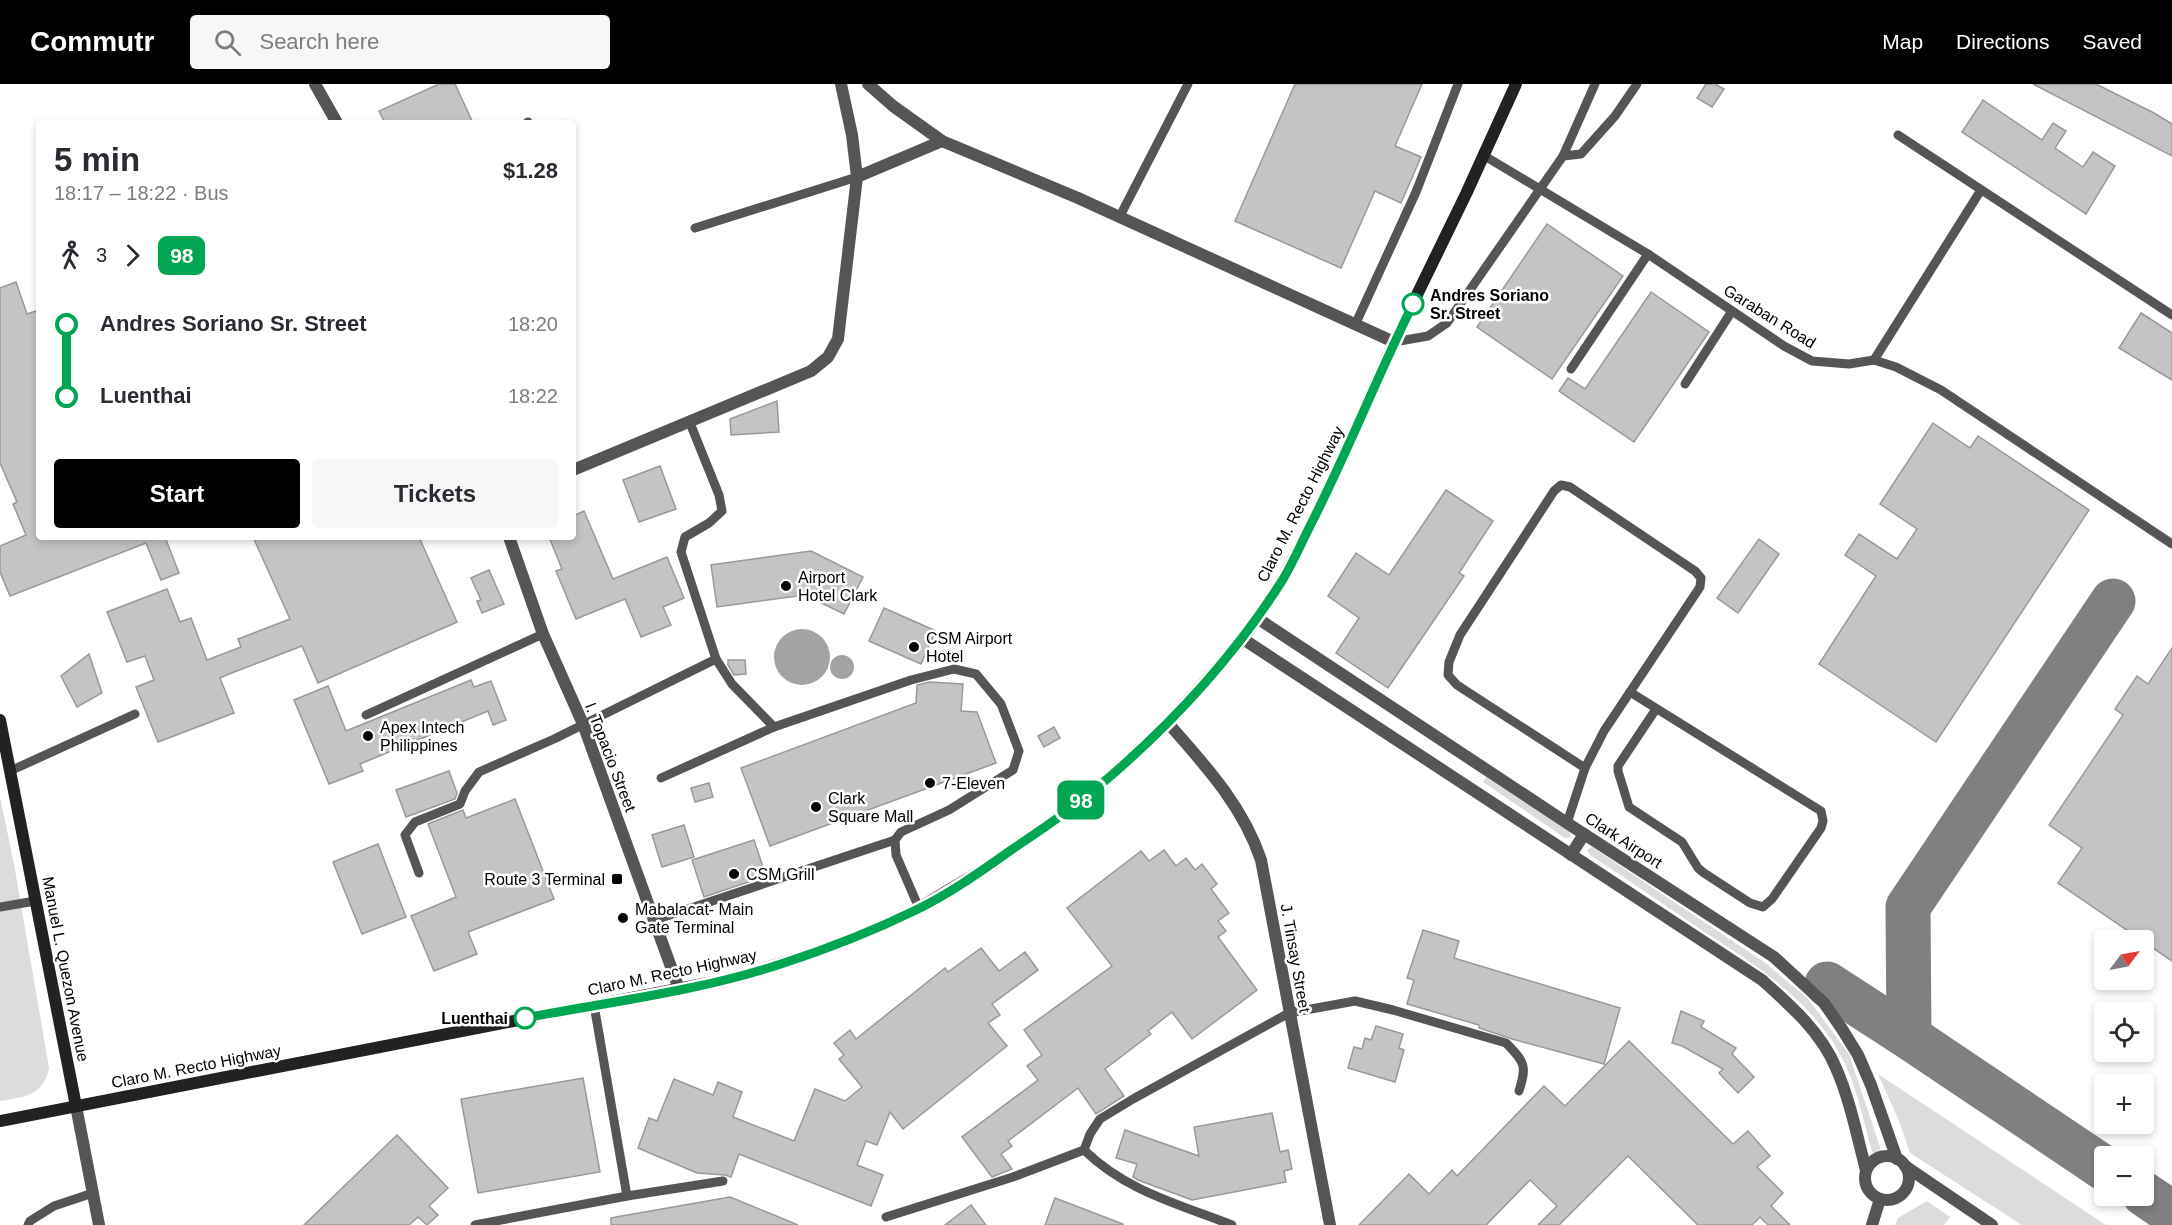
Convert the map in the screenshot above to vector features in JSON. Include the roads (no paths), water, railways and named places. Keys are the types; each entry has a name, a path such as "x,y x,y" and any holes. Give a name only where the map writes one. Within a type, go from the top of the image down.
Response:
{"main road":[{"name":"Claro M. Recto Highway","path":"0,1121 734,978 779,965 878,928 919,908 994,863 1093,792 1168,723 1243,639 1281,582 1325,497 1394,342 1516,84"},
{"name":"Manuel L. Quezon Avenue","path":"0,720 76,1106"}],"street":[{"path":"315,84 335,120"},
{"path":"576,469 811,371 828,357 838,339 857,177 852,135 841,84"},
{"path":"868,84 892,106 942,141 1078,198 1394,342"},
{"path":"857,177 942,141"},
{"name":"I. Topacio Street","path":"510,540 543,634 583,724 679,989"},
{"name":"Clark Airport","path":"1257,618 1774,957 1824,1003 1858,1055 1901,1162"},
{"path":"1243,639 1762,980 1786,1001 1824,1046 1836,1067 1866,1170 1867,1188 1880,1199 1895,1199 1905,1191 1909,1179 1901,1162"},
{"name":"J. Tinsay Street","path":"1168,723 1222,786 1254,840 1266,881 1330,1225"},
{"path":"1571,855 1584,834"},
{"name":"Manuel L. Quezon Avenue","path":"76,1106 99,1225"},
{"path":"1866,1170 1875,1159 1882,1157 1901,1162 1992,1225"},
{"path":"1872,1225 1880,1199"}],"lane":[{"path":"1119,218 1188,84"},
{"path":"1355,325 1416,192 1458,84"},
{"path":"1394,342 1428,336 1447,323 1563,156 1595,84"},
{"path":"1563,156 1581,154 1615,116 1637,84"},
{"path":"1898,135 2172,315"},
{"name":"Garaban Road","path":"1483,155 1648,254 1784,346 1812,361 1849,364 1874,360 1896,367 1941,390 2172,544"},
{"path":"695,228 857,177"},
{"path":"1874,360 1981,190"},
{"path":"1571,369 1648,254"},
{"path":"1685,384 1732,311"},
{"path":"690,423 719,495 722,511 709,523 685,537 681,552 716,658 732,684 774,727"},
{"path":"1567,823 1585,768 1604,731 1700,587 1701,578 1695,571 1570,487 1561,485 1550,498 1460,635 1449,662 1448,675 1457,685 1585,768"},
{"path":"366,715 543,634"},
{"path":"419,873 405,835 415,822 460,804 465,791 479,772 554,739 716,658"},
{"path":"655,920 895,840 901,832 949,810 1012,770 1019,751 1001,704 976,674 954,669 911,680 774,727 661,778"},
{"path":"1630,692 1821,812 1823,821 1821,828 1772,899 1763,907 1750,903 1704,873 1698,868 1682,842 1629,807 1618,766 1656,709"},
{"path":"10,771 135,714"},
{"path":"895,840 896,855 919,908"},
{"path":"0,907 35,901"},
{"path":"886,1217 1013,1177 1084,1150 1090,1134 1100,1119 1289,1013 1355,1001 1506,1043 1519,1056 1525,1071 1519,1091"},
{"path":"594,1005 627,1196"},
{"path":"1084,1150 1102,1168 1132,1187 1232,1225"},
{"path":"475,1225 627,1196 723,1181"},
{"path":"28,1225 30,1221 54,1206 93,1193"}],"place":[{"name":"Andres Soriano Sr. Street","path":"1413,304"},
{"name":"Airport Hotel Clark","path":"786,586"},
{"name":"CSM Airport Hotel","path":"914,647"},
{"name":"Apex Intech Philippines","path":"368,736"},
{"name":"7-Eleven","path":"930,783"},
{"name":"Clark Square Mall","path":"816,807"},
{"name":"CSM Grill","path":"734,874"},
{"name":"Route 3 Terminal","path":"617,879"},
{"name":"Mabalacat- Main Gate Terminal","path":"623,918"},
{"name":"Luenthai","path":"525,1018"}]}
